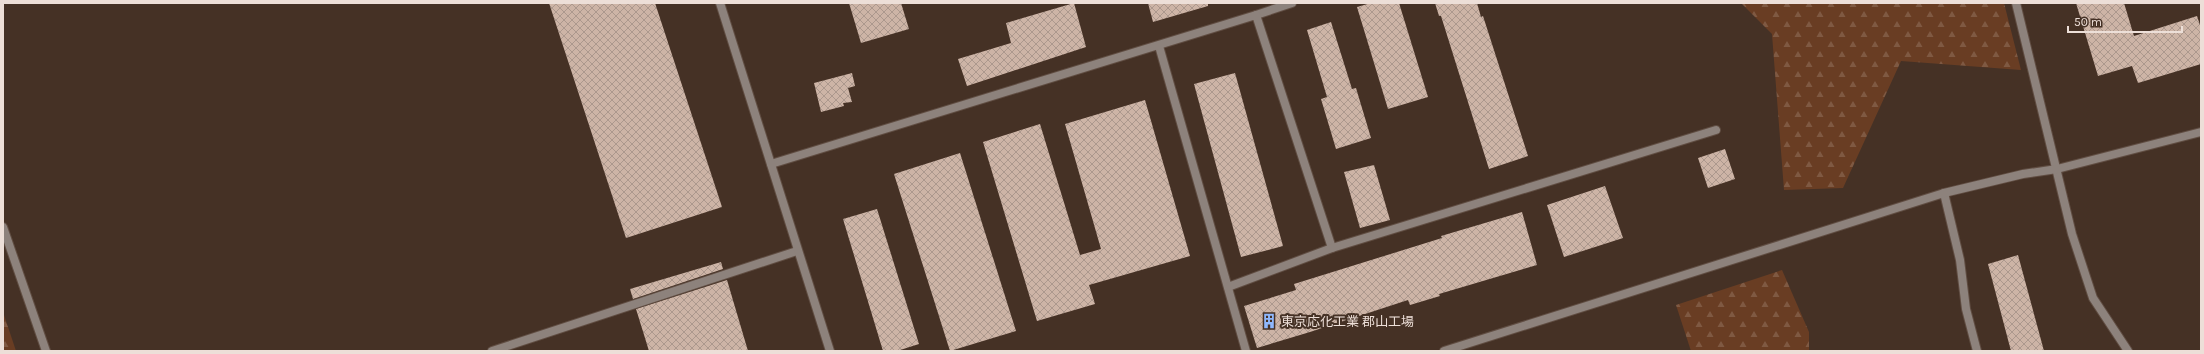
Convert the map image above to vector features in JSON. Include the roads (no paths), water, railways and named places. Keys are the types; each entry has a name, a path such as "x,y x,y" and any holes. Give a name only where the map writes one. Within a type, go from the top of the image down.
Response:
{"street":[{"path":"720,3 830,351"},
{"path":"771,164 1159,46 1292,3"},
{"path":"2016,3 2072,234 2093,298 2128,351"},
{"path":"1256,15 1332,248"},
{"path":"1159,46 1246,351"},
{"path":"1228,287 1332,248 1716,130"},
{"path":"1444,351 1944,194 2023,174 2057,169 2201,132"},
{"path":"1944,194 1960,260 1966,309 1977,351"},
{"path":"3,227 46,351"},
{"path":"497,350 798,251"}],"place":[{"name":"東京応化工業 郡山工場","path":"1269,321"}]}
